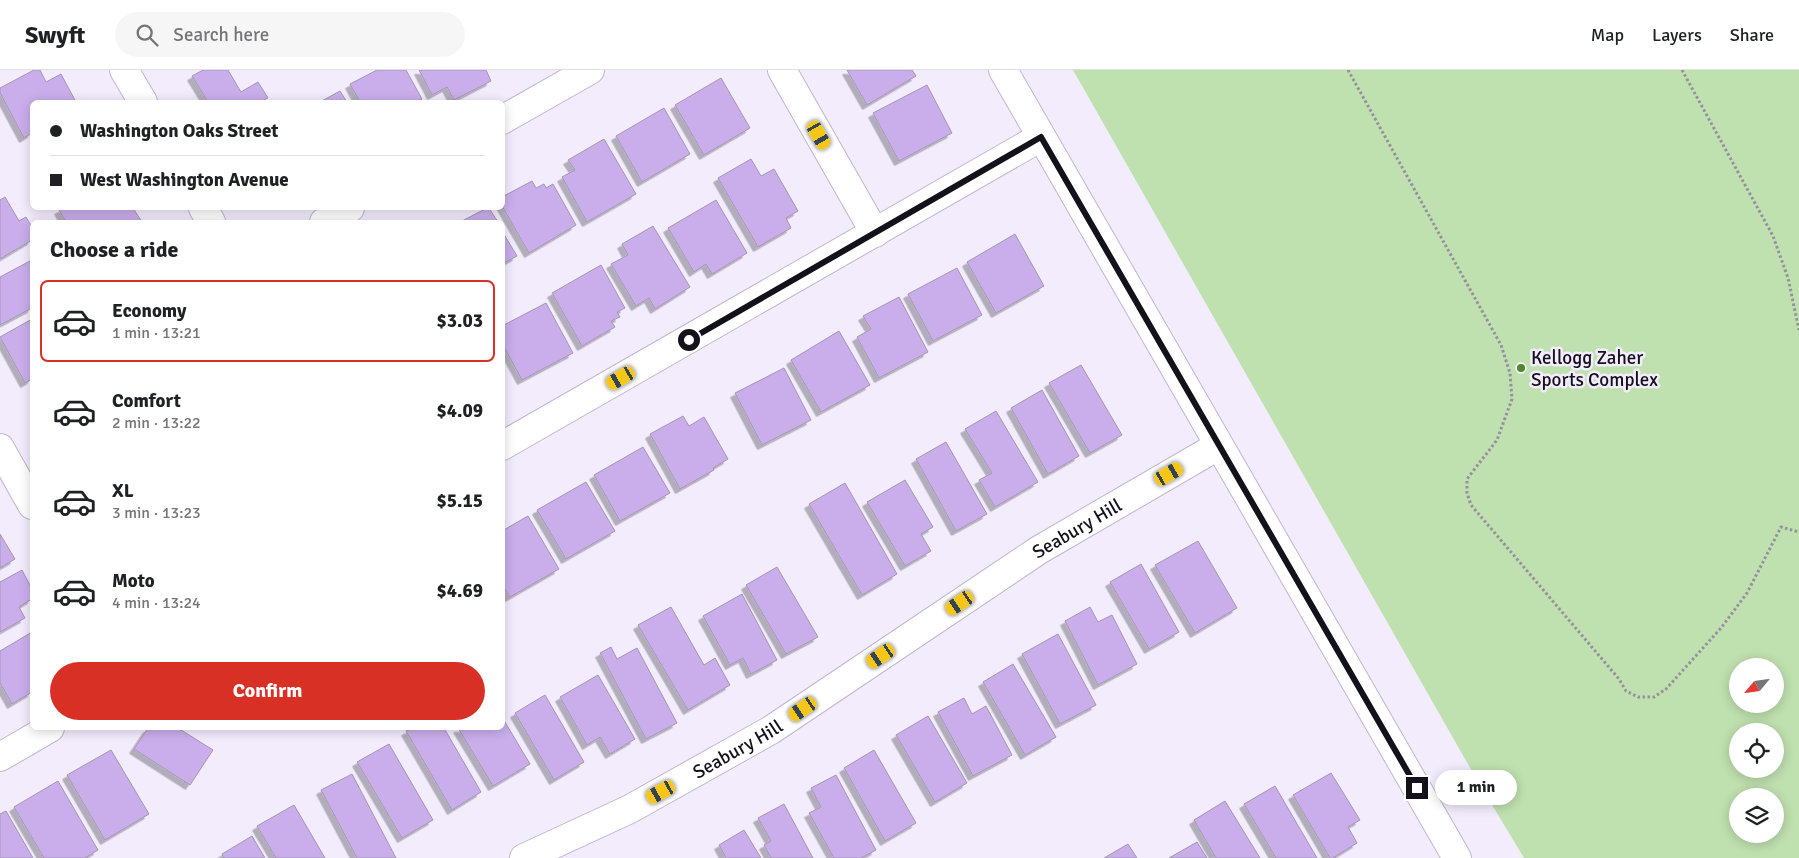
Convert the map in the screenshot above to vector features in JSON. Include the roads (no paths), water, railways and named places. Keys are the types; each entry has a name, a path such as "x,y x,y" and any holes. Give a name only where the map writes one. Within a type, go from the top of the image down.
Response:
{"street":[{"path":"124,70 142,100"},
{"path":"505,118 590,70"},
{"path":"782,70 875,233"},
{"path":"1003,70 1457,858"},
{"path":"505,444 1041,137"},
{"path":"328,220 346,210"},
{"name":"Seabury Hill","path":"524,858 630,809 771,730 1038,550 1218,446"},
{"path":"0,448 30,501"},
{"path":"0,757 47,730"}],"place":[{"name":"Kellogg Zaher Sports Complex","path":"1521,368"}]}
